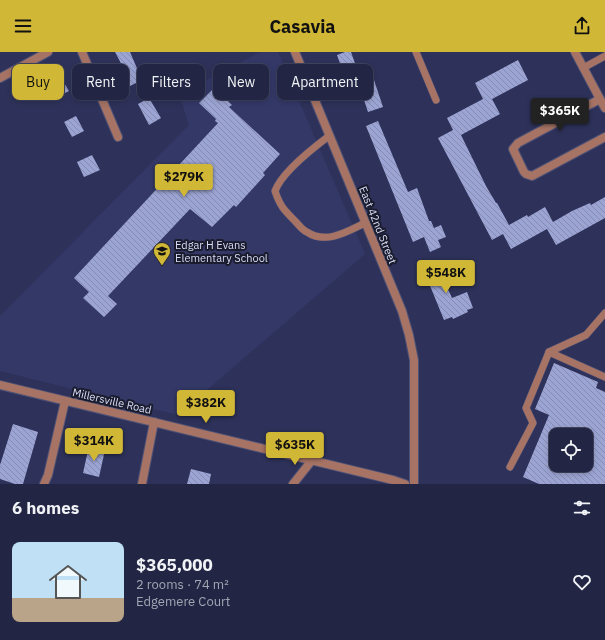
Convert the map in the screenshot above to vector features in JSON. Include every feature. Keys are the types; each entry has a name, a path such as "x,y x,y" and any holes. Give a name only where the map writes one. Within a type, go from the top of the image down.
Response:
{"street":[{"path":"0,78 48,52"},
{"path":"82,52 118,137"},
{"name":"East 42nd Street","path":"295,52 404,318 413,351 414,484"},
{"path":"575,52 605,108"},
{"path":"600,98 518,143 515,146 514,152 524,172 532,176 605,137"},
{"name":"Millersville Road","path":"0,385 313,460 405,484"},
{"path":"44,484 48,475 65,401"},
{"path":"142,484 154,422"},
{"path":"293,484 313,460"}],"lane":[{"path":"416,52 436,100"},
{"path":"583,68 605,56"},
{"path":"330,136 315,146 278,182 275,191 281,206 307,232 317,236 331,237 346,232 365,222"},
{"path":"510,466 533,423 526,408 549,352 586,335 605,313"},
{"path":"549,352 605,377"}],"shaded area":[{"path":"261,52 278,52 283,64 277,64 277,100 299,100 365,254 178,415 0,371 0,316 189,125 181,100 205,100 205,81 213,77 213,100 269,100 269,64 238,64"}],"building":[{"path":"115,52 130,52 137,68 137,82 130,86 129,64 121,64"},
{"path":"345,52 351,52 355,64 340,64 337,55"},
{"path":"518,60 528,80 492,99 500,114 461,135 486,186 509,225 527,215 528,217 545,207 553,222 572,211 590,203 591,205 605,197 605,218 556,245 547,229 511,249 503,234 492,240 438,138 453,130 447,118 483,99 475,83"},
{"path":"373,77 383,107 368,112 364,100 373,100"},
{"path":"64,83 69,91 64,94"},
{"path":"213,89 213,100 227,100 232,105 229,107 280,154 263,173 265,175 236,207 234,205 212,227 190,209 108,296 117,304 104,317 83,298 89,292 74,278 218,123 215,121 216,119 199,103 202,100 205,100 205,97"},
{"path":"145,100 150,100 161,118 149,125 138,104"},
{"path":"76,116 84,131 72,137 64,122"},
{"path":"378,121 408,192 417,188 429,221 431,221 434,228 441,225 446,237 438,240 441,247 430,252 424,237 413,242 366,126"},
{"path":"92,155 100,170 84,177 77,162"},
{"path":"435,260 452,298 467,292 473,308 453,319 452,317 444,320 424,271 426,270 423,265"},
{"path":"554,363 598,382 596,388 605,392 605,484 539,484 523,477 549,415 535,409"},
{"path":"13,424 38,432 23,484 15,484 0,479 0,465"},
{"path":"89,446 105,450 99,477 83,473"},
{"path":"191,469 211,474 209,484 187,484"}],"place":[{"name":"Edgar H Evans Elementary School","path":"162,266"}]}
